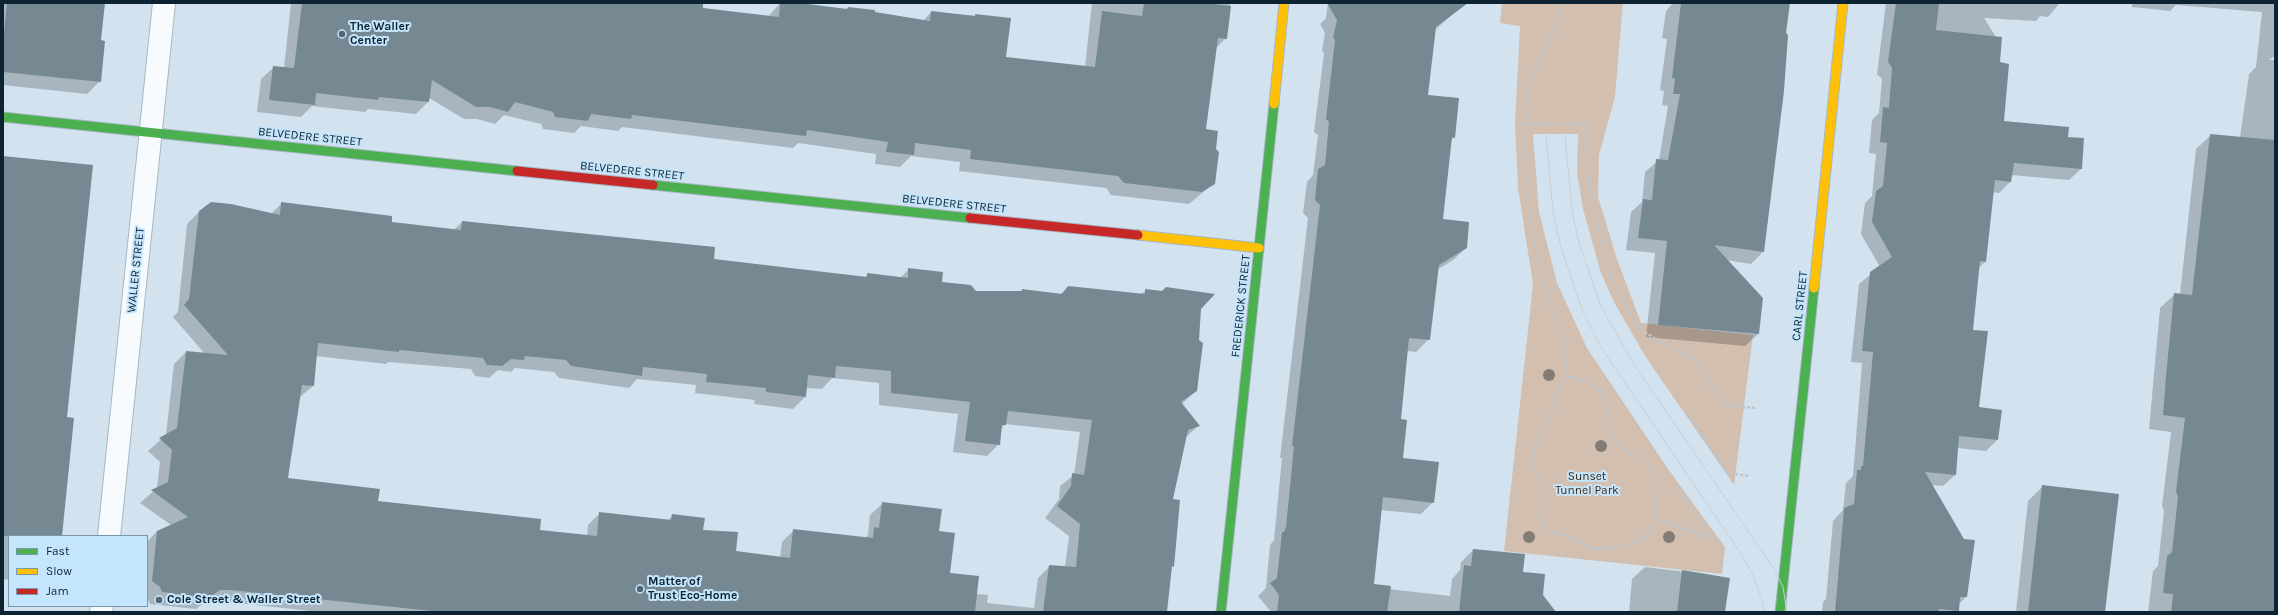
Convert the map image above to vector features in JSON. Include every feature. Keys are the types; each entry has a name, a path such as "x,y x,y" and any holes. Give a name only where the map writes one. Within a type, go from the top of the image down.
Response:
{"street":[{"name":"WALLER STREET","path":"109,535 164,3"},
{"name":"FREDERICK STREET","path":"1220,612 1284,3"},
{"name":"CARL STREET","path":"1780,612 1843,3"},
{"name":"BELVEDERE STREET","path":"3,117 1259,248"}],"path":[{"path":"1560,3 1557,21 1529,84 1523,124 1524,165 1532,234 1550,305 1567,343 1566,376 1557,394 1548,424 1536,443 1533,452 1534,467 1541,488 1539,512 1542,524 1551,532 1567,536 1586,546 1608,549 1630,545 1645,538 1652,530 1656,507 1654,479 1648,464 1642,459 1620,448 1613,440 1609,424 1607,404 1600,391 1587,382 1566,376"},
{"path":"1523,124 1587,124 1589,184 1607,266 1635,325 1658,341 1692,357 1725,406 1757,408"},
{"path":"1690,417 1728,473 1750,476"},
{"path":"1675,484 1717,544"},
{"path":"1655,519 1713,539"}],"green space":[{"name":"Sunset Tunnel Park","path":"1502,3 1623,3 1615,97 1599,155 1598,197 1617,259 1641,323 1753,335 1734,485 1645,356 1614,302 1601,273 1583,209 1577,172 1578,134 1533,134 1539,212 1557,283 1587,348 1668,469 1725,547 1722,574 1504,551 1533,284 1518,188 1515,124 1520,26 1500,23"}],"building":[{"path":"7,3 105,3 101,40 105,41 101,82 3,72 3,43"},
{"path":"302,3 703,3 703,8 779,17 780,3 800,3 847,9 848,7 875,10 875,12 930,21 931,11 975,16 975,14 1011,18 1006,57 1095,67 1102,11 1142,16 1144,3 1206,3 1231,6 1227,39 1218,38 1206,129 1218,131 1216,149 1219,152 1215,184 1202,192 1124,183 1118,176 970,159 971,150 915,143 914,155 886,152 888,142 807,130 806,136 632,115 631,119 591,114 588,121 555,117 553,112 515,102 508,112 490,107 476,107 432,80 429,102 379,97 378,100 316,93 315,105 269,100 273,66 294,68"},
{"path":"1327,3 1468,3 1436,27 1428,95 1459,98 1455,138 1452,137 1443,219 1469,222 1467,248 1439,265 1430,340 1409,338 1401,419 1407,420 1403,458 1439,462 1434,503 1383,497 1374,584 1391,586 1387,612 1277,612 1279,595 1270,583 1277,578 1282,532 1284,532 1286,527 1294,446 1292,446 1320,205 1315,200 1318,169 1325,165 1329,122 1326,119 1335,40 1333,38 1337,20"},
{"path":"1681,3 1790,3 1786,33 1788,35 1784,91 1764,252 1714,245 1763,298 1759,334 1658,325 1667,241 1638,238 1643,199 1652,200 1656,159 1668,160 1680,94 1673,94 1675,79 1672,78"},
{"path":"1896,3 1939,3 1936,30 2002,37 2000,62 2009,64 2004,121 2069,127 2068,137 2084,138 2082,169 2014,163 2011,182 1995,180 1986,262 1980,261 1973,330 1988,331 1979,407 2002,410 1998,440 1959,436 1956,475 1925,472 1964,539 1975,540 1967,597 1960,597 1959,611 1939,609 1939,612 1835,612 1844,508 1854,504 1857,470 1861,470 1861,466 1863,466 1873,352 1862,351 1870,272 1892,257 1872,222 1876,191 1883,186 1887,143 1880,142 1883,107 1889,108 1892,68 1888,62"},
{"path":"2210,134 2275,140 2275,612 2171,612 2173,594 2163,593 2167,556 2172,552 2178,497 2176,491 2185,418 2163,415 2174,293 2192,295"},
{"path":"3,156 93,165 67,417 74,418 62,535 3,536"},
{"path":"211,202 231,204 280,215 281,202 392,216 392,222 461,230 462,221 715,247 714,259 867,277 867,273 908,278 908,268 943,272 942,282 971,285 976,291 1022,291 1022,289 1062,294 1068,286 1145,294 1145,289 1162,291 1166,287 1215,294 1201,309 1199,340 1203,343 1197,391 1181,402 1200,426 1188,430 1173,499 1180,500 1174,567 1172,566 1167,612 1043,612 1049,565 1076,567 1080,524 1057,506 1071,486 1072,473 1084,475 1092,420 1008,411 1006,425 1002,425 1000,445 965,441 970,402 891,393 891,371 836,366 835,378 808,375 806,397 766,392 766,388 706,382 707,374 643,367 642,376 571,366 566,360 525,356 524,360 511,359 502,366 487,365 483,358 399,350 399,352 318,343 314,386 302,385 288,478 380,489 378,501 541,519 540,530 597,536 599,512 671,520 672,514 705,518 703,530 738,532 736,551 790,558 793,529 873,538 874,527 879,528 882,502 942,509 939,531 955,533 950,573 979,576 975,612 442,612 230,590 220,590 209,598 162,592 160,587 152,581 157,531 188,517 151,490 168,482 172,450 159,438 177,428 186,351 228,355 184,305 189,299 199,211"},
{"path":"2042,485 2119,494 2105,612 2028,612"},
{"path":"1473,549 1525,554 1523,572 1545,574 1543,595 1556,612 1459,612 1464,565 1471,566"},
{"path":"1682,570 1730,578 1725,612 1677,612"}],"tram line":[{"path":"1546,134 1553,212 1561,248 1583,312 1599,344 1741,554 1753,575 1761,597 1764,612"},
{"path":"1565,135 1572,210 1579,243 1600,304 1633,363 1774,569 1783,587 1787,612"}],"traffic: fast":[{"path":"1221,612 1274,104"},
{"path":"3,117 517,171"},
{"path":"653,185 970,218"},
{"path":"1780,612 1814,288"}],"traffic: slow":[{"path":"1274,104 1284,3"},
{"path":"1814,288 1843,3"},
{"path":"1138,235 1259,248"}],"traffic: jam":[{"path":"517,171 653,185"},
{"path":"970,218 1138,235"}],"place":[{"name":"The Waller Center","path":"342,34"},
{"name":"Matter of Trust Eco-Home","path":"640,589"},
{"name":"Cole Street & Waller Street","path":"159,600"}]}
